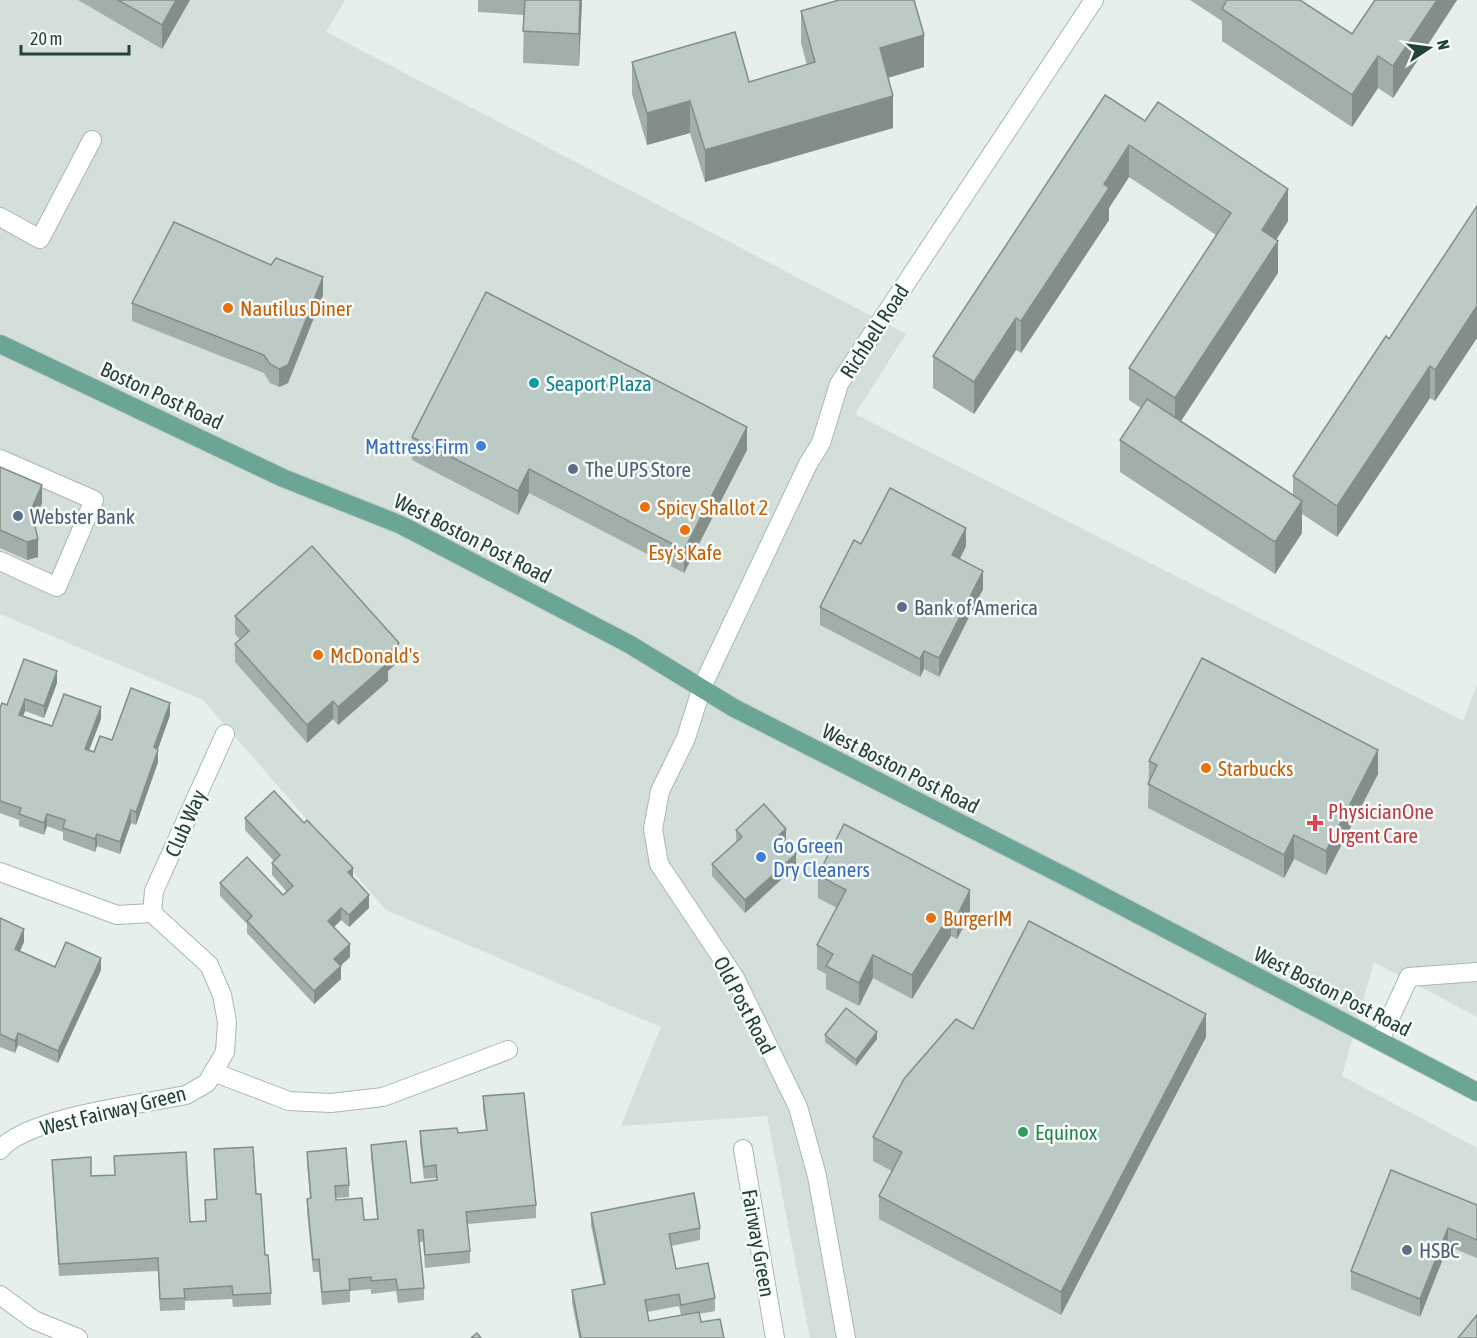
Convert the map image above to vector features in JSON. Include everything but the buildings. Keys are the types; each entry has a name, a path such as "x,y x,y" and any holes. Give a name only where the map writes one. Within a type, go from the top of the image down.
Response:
{"main road":[{"name":"Boston Post Road","path":"0,344 304,486"},
{"name":"West Boston Post Road","path":"304,486 401,525 629,644 734,708 1076,882 1477,1092"}],"street":[{"name":"Richbell Road","path":"702,687 808,464 821,443 839,384 1094,0"},
{"path":"0,217 40,239 92,140"},
{"path":"0,459 94,500 57,587 0,561"},
{"name":"Old Post Road","path":"702,687 686,738 660,791 653,829 659,864 735,978 798,1107 817,1176 846,1338"},
{"name":"Club Way","path":"152,914 154,891 225,734"},
{"path":"0,872 117,915 152,914"},
{"name":"West Fairway Green","path":"0,1150 6,1142 41,1124 186,1095 207,1083 225,1052 227,1022 222,995 209,965 152,914"},
{"path":"1380,1040 1409,976 1477,972"},
{"path":"213,1072 289,1101 332,1103 383,1097 508,1050"},
{"name":"Fairway Green","path":"743,1149 775,1338"},
{"path":"0,1295 34,1320 78,1338"}],"shaded area":[{"path":"0,0 345,0 326,32 906,334 855,414 1463,721 1477,685 1477,1017 1374,962 1342,1076 1477,1148 1477,1338 810,1338 767,1116 621,1126 661,1027 386,910 203,700 0,614"}],"place":[{"name":"Nautilus Diner","path":"228,308"},
{"name":"Seaport Plaza","path":"534,383"},
{"name":"Mattress Firm","path":"481,446"},
{"name":"The UPS Store","path":"573,469"},
{"name":"Spicy Shallot 2","path":"645,507"},
{"name":"Webster Bank","path":"18,516"},
{"name":"Esy's Kafe","path":"685,530"},
{"name":"Bank of America","path":"902,607"},
{"name":"McDonald's","path":"318,655"},
{"name":"Starbucks","path":"1206,768"},
{"name":"PhysicianOne Urgent Care","path":"1315,823"},
{"name":"Go Green Dry Cleaners","path":"761,857"},
{"name":"BurgerIM","path":"931,918"},
{"name":"Equinox","path":"1023,1132"},
{"name":"HSBC","path":"1407,1250"}]}
